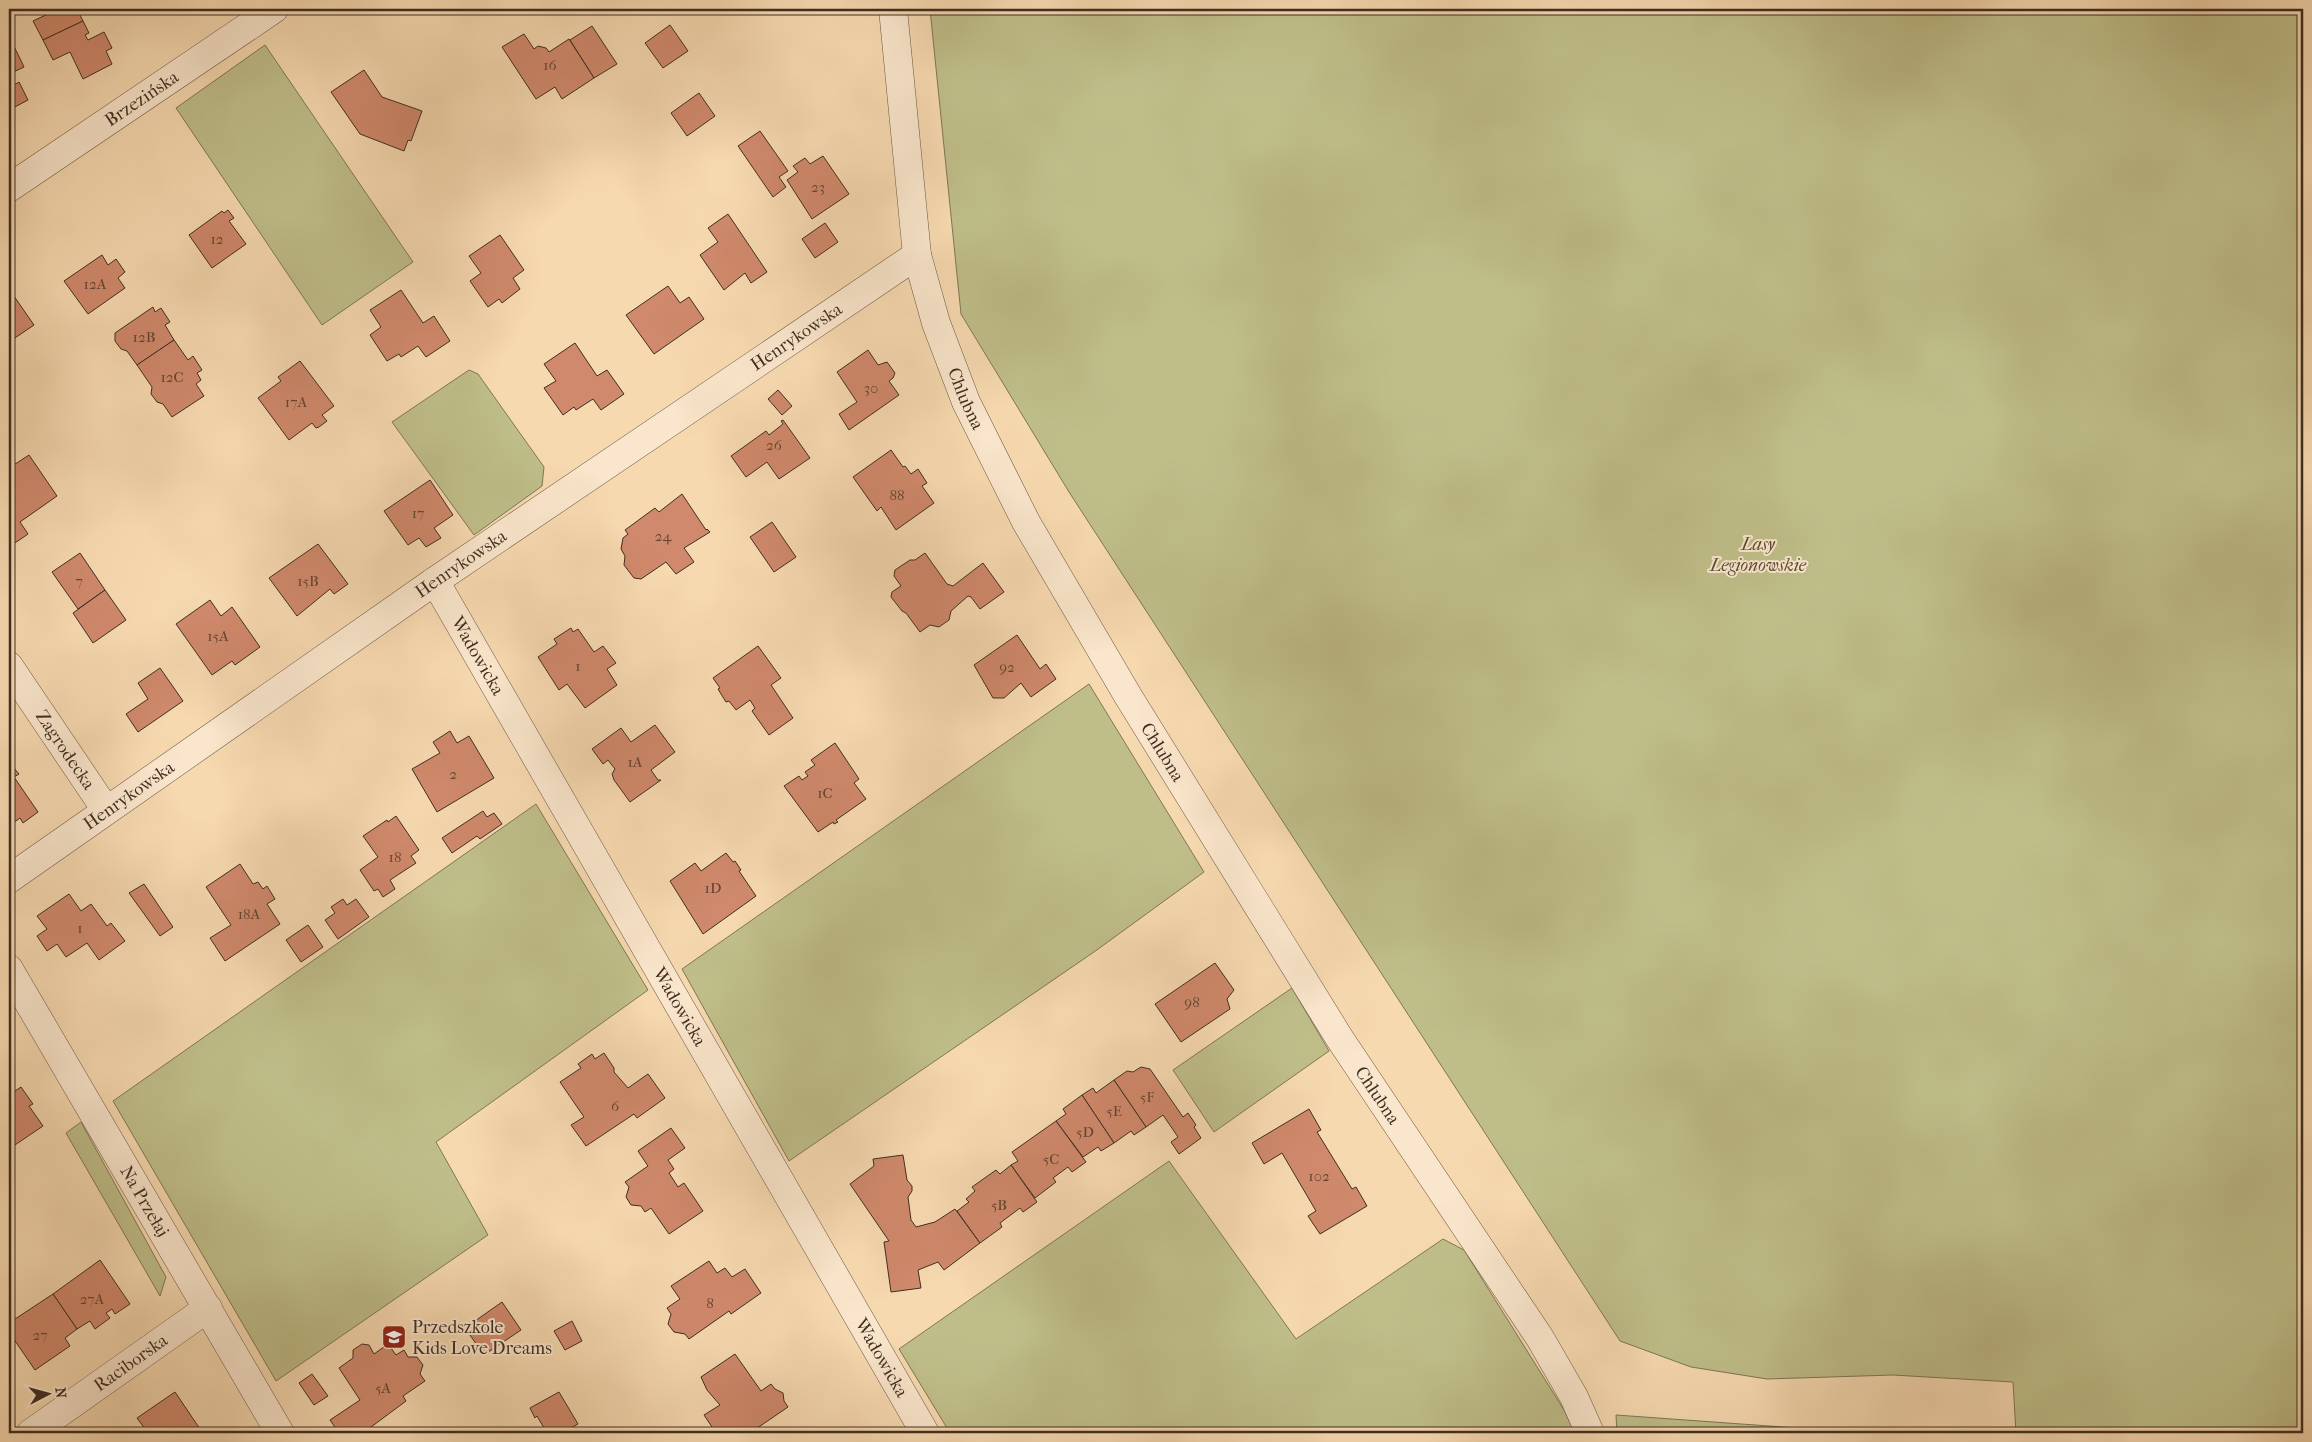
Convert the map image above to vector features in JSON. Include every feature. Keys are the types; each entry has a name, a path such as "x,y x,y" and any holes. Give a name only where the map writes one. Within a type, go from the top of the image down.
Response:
{"street":[{"name":"Brzezińska","path":"9,188 274,9"},
{"name":"Chlubna","path":"893,9 917,255 936,323 966,402 1026,522 1128,696 1340,1039 1540,1338 1574,1397 1590,1433"},
{"name":"Henrykowska","path":"9,879 435,581 917,255"},
{"name":"Wadowicka","path":"435,581 925,1433"},
{"name":"Zagrodecka","path":"9,666 106,810"},
{"name":"Na Przełaj","path":"9,969 280,1433"},
{"name":"Raciborska","path":"31,1433 208,1308"}],"green space":[{"name":"Lasy Legionowskie","path":"930,9 2303,9 2303,1433 2016,1433 2013,1382 1893,1375 1767,1379 1691,1367 1620,1341 1069,492 961,314"},
{"path":"265,45 413,262 322,325 176,108"},
{"path":"469,370 478,374 544,467 542,486 474,535 392,422"},
{"path":"1089,684 1204,872 1094,952 789,1161 682,969"},
{"path":"536,804 648,990 436,1142 488,1235 276,1381 113,1101"},
{"path":"1292,988 1329,1051 1214,1132 1173,1070"},
{"path":"81,1122 166,1277 160,1296 66,1133"},
{"path":"1169,1161 1296,1339 1443,1239 1464,1250 1564,1410 1575,1433 950,1433 899,1349"},
{"path":"1616,1415 1797,1428 1790,1433 1617,1433"}],"building":[{"path":"48,9 77,9 83,21 43,40 33,21 50,13"},
{"path":"83,21 89,33 85,35 88,40 104,32 112,48 106,51 112,64 83,79 70,52 53,60 43,40"},
{"path":"670,25 688,51 663,68 645,43"},
{"path":"592,26 617,64 594,78 570,40"},
{"path":"524,34 534,49 538,46 546,48 549,52 569,39 594,78 562,99 555,87 536,99 502,47"},
{"path":"9,36 24,67 9,74"},
{"path":"364,70 382,97 422,111 411,141 408,140 404,151 360,134 331,92"},
{"path":"19,82 28,100 9,110 9,88"},
{"path":"699,93 715,116 687,136 671,113"},
{"path":"760,131 788,171 779,177 786,187 773,197 738,146"},
{"path":"823,156 849,194 812,219 787,180 798,172 793,166 805,158 810,164"},
{"path":"228,210 234,218 229,221 246,244 212,268 189,235 222,211 224,213"},
{"path":"728,214 767,272 751,283 745,273 724,290 700,255 718,242 708,228"},
{"path":"825,223 838,242 815,258 802,239"},
{"path":"500,235 524,270 513,278 520,289 502,303 499,299 488,307 470,281 481,273 469,256"},
{"path":"102,255 108,265 116,259 125,272 118,278 125,288 88,314 64,281"},
{"path":"668,286 680,303 689,297 704,319 654,354 626,315"},
{"path":"9,289 34,325 9,342"},
{"path":"401,290 423,323 434,316 450,341 426,357 418,346 401,357 399,354 387,361 370,335 381,327 370,310"},
{"path":"153,307 155,312 161,308 170,322 165,325 174,340 137,365 127,351 121,349 115,341 115,333"},
{"path":"174,340 188,360 193,356 202,370 197,373 201,380 196,384 204,396 172,417 163,404 157,402 151,394 152,387 137,365"},
{"path":"575,343 597,376 607,370 624,394 601,410 593,399 576,410 574,407 563,415 544,388 556,381 544,364"},
{"path":"868,350 878,365 887,362 895,373 889,381 899,395 849,430 839,414 857,402 837,372"},
{"path":"300,361 334,406 322,415 327,421 316,428 312,423 289,440 258,398 281,381 278,377"},
{"path":"778,390 792,406 782,415 768,399"},
{"path":"783,420 810,458 779,479 767,462 746,477 731,456 766,431 769,435 783,424 781,421"},
{"path":"891,450 903,467 905,466 911,474 918,469 927,483 922,486 934,503 896,530 881,507 877,511 853,477"},
{"path":"29,455 57,496 20,522 28,534 9,547 9,468"},
{"path":"430,480 453,515 434,528 441,538 426,547 419,538 408,545 384,511"},
{"path":"682,494 706,530 710,532 684,548 694,562 676,574 666,562 641,579 634,578 624,565 625,556 621,549 623,538 628,534 625,530 655,508 659,512"},
{"path":"772,522 796,557 774,572 750,537"},
{"path":"318,544 348,584 334,594 330,589 297,616 269,578"},
{"path":"80,553 105,590 78,609 52,572"},
{"path":"925,553 947,584 953,586 983,563 1004,592 980,609 971,597 968,596 951,611 949,620 939,627 930,625 920,632 891,597 892,592 901,586 894,576 895,570"},
{"path":"105,590 126,620 93,643 73,613"},
{"path":"210,600 221,616 232,607 260,647 235,665 232,661 212,675 176,624"},
{"path":"571,628 573,632 578,629 594,652 603,646 616,663 607,669 617,685 585,708 567,684 559,690 538,657 557,644 554,639"},
{"path":"1017,635 1040,669 1046,664 1056,679 1031,697 1021,683 1004,698 993,698 974,665"},
{"path":"758,646 781,678 771,685 793,718 769,735 752,711 755,708 750,700 736,710 729,701 726,702 713,678"},
{"path":"160,668 183,701 138,732 126,714 148,699 138,683"},
{"path":"655,725 675,752 651,770 658,780 661,780 630,802 614,780 612,774 615,769 608,760 603,764 592,749 621,728 631,742"},
{"path":"450,731 457,743 469,736 494,778 437,812 412,769 440,753 433,742"},
{"path":"835,743 859,779 854,783 866,799 836,820 838,822 834,824 833,822 818,832 784,786 799,776 802,780 808,776 805,772 815,765 811,760"},
{"path":"13,767 19,774 14,777 38,812 23,823 20,818 9,826 9,768"},
{"path":"483,811 487,817 494,813 502,824 480,839 477,836 452,853 442,838"},
{"path":"396,816 419,850 411,856 416,863 390,880 395,889 383,897 378,889 374,891 360,870 378,857 363,836"},
{"path":"726,853 733,862 735,861 741,870 739,871 756,896 703,934 670,881 695,863 701,871"},
{"path":"240,864 253,884 258,882 263,889 267,886 275,899 267,904 280,924 225,961 210,938 231,925 206,887"},
{"path":"144,884 173,927 160,936 129,893"},
{"path":"69,894 81,911 91,904 107,926 111,923 125,941 99,960 87,943 66,957 57,944 47,951 37,936 47,929 37,916"},
{"path":"343,899 347,905 356,899 369,917 338,939 325,920 335,913 331,907"},
{"path":"308,925 323,947 301,962 286,940"},
{"path":"1215,963 1234,990 1227,999 1230,1009 1181,1042 1155,1004"},
{"path":"604,1053 614,1068 614,1072 628,1088 648,1074 665,1098 637,1118 634,1114 586,1146 571,1125 584,1117 560,1082 581,1068 578,1064 592,1054 595,1059"},
{"path":"1141,1067 1150,1069 1183,1117 1188,1113 1196,1125 1194,1127 1201,1138 1179,1154 1171,1142 1178,1137 1163,1115 1146,1127 1114,1080 1127,1071 1133,1072"},
{"path":"1114,1080 1146,1127 1134,1135 1131,1131 1114,1143 1082,1095 1093,1088 1096,1093"},
{"path":"21,1087 33,1104 29,1106 43,1126 9,1149 9,1095"},
{"path":"1082,1095 1114,1143 1101,1151 1098,1147 1083,1157 1056,1121 1066,1114 1063,1109"},
{"path":"1309,1109 1321,1130 1317,1132 1352,1189 1356,1187 1367,1206 1320,1234 1308,1216 1316,1211 1282,1153 1264,1164 1252,1143"},
{"path":"1056,1121 1086,1162 1072,1172 1068,1167 1053,1178 1056,1182 1035,1198 1011,1165 1018,1161 1012,1152"},
{"path":"671,1128 685,1148 668,1160 674,1169 669,1173 678,1187 684,1183 703,1211 669,1234 651,1208 645,1212 641,1206 631,1205 626,1197 629,1187 625,1182 648,1166 638,1151"},
{"path":"903,1155 907,1180 912,1186 912,1191 908,1197 911,1220 916,1227 935,1222 955,1209 980,1243 944,1270 938,1262 918,1270 921,1288 891,1292 884,1242 889,1241 850,1184 874,1166 873,1159"},
{"path":"1011,1165 1037,1202 1023,1212 1020,1208 1000,1223 1002,1227 980,1243 957,1211 969,1202 966,1199 975,1191 972,1187 996,1170 1000,1174"},
{"path":"100,1260 130,1304 115,1314 112,1309 106,1313 110,1318 95,1329 90,1321 77,1329 53,1294"},
{"path":"709,1261 717,1273 725,1268 732,1277 745,1269 761,1293 731,1314 729,1311 689,1339 685,1334 674,1332 668,1324 671,1314 667,1308 680,1299 671,1286"},
{"path":"53,1294 77,1329 65,1338 70,1346 35,1370 9,1332 9,1323"},
{"path":"502,1302 521,1330 484,1355 465,1328"},
{"path":"572,1321 582,1341 565,1350 554,1331"},
{"path":"362,1344 369,1345 374,1354 388,1344 396,1355 404,1350 408,1357 417,1357 423,1365 420,1374 425,1381 403,1396 406,1401 363,1433 339,1433 330,1420 360,1400 339,1368 353,1358 353,1350"},
{"path":"735,1354 761,1391 771,1384 775,1389 783,1393 784,1401 788,1407 750,1433 716,1433 704,1415 720,1405 707,1390 701,1377"},
{"path":"312,1374 328,1396 314,1405 299,1383"},
{"path":"175,1392 200,1429 194,1433 148,1433 137,1418"},
{"path":"559,1392 578,1424 562,1433 547,1433 530,1408"}],"place":[{"name":"Przedszkole Kids Love Dreams","path":"394,1337"}]}
